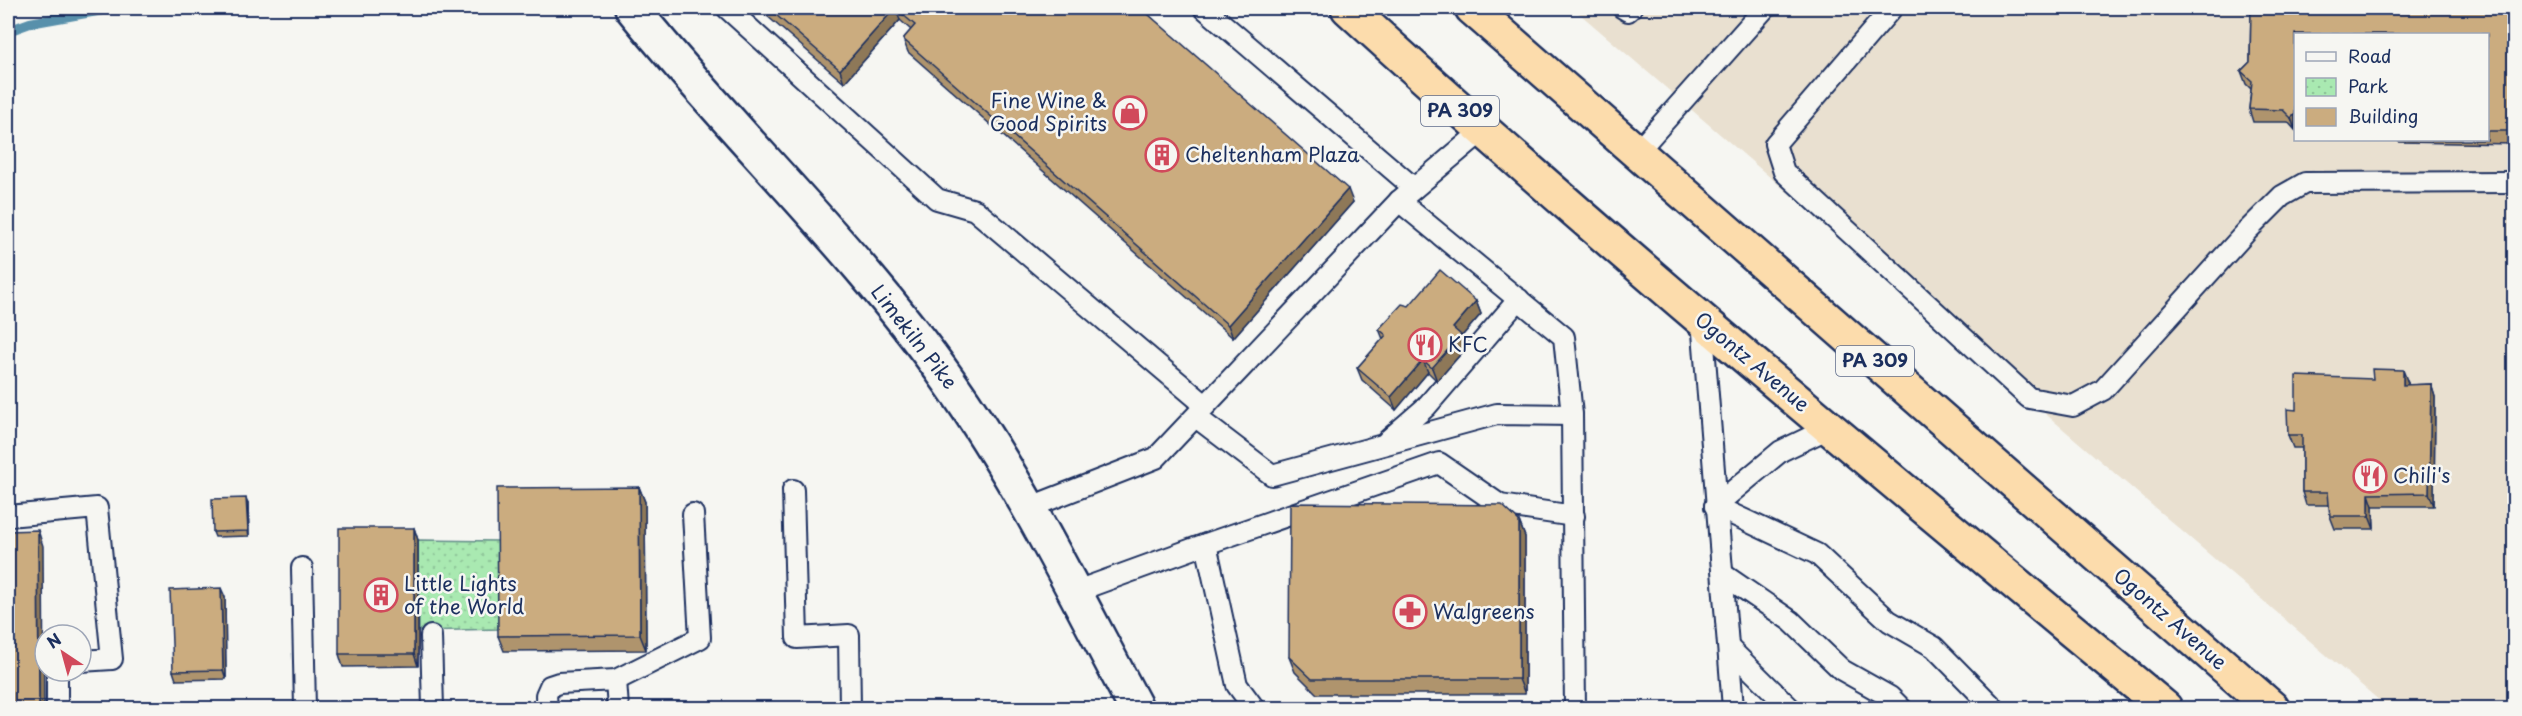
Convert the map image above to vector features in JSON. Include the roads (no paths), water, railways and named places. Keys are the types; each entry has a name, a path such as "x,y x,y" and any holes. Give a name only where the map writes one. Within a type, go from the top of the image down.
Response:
{"highway":[{"name":"Ogontz Avenue","path":"1348,8 1482,131 1702,320 2165,708"},
{"name":"Ogontz Avenue","path":"1472,8 2272,708"}],"street":[{"name":"Limekiln Pike","path":"632,8 876,287 948,380 999,455 1136,708"}],"lane":[{"path":"727,8 937,199 975,210 1272,475 1497,414 1572,415"},
{"path":"1204,8 1519,299 1564,337 1572,415 1575,708"},
{"path":"1623,8 1628,11 1631,8"},
{"path":"1637,152 1765,8"},
{"path":"1892,8 1775,144 1784,172 2029,398 2073,406 2103,390 2247,231 2282,196 2305,183 2514,182"},
{"path":"1028,508 1156,458 1407,194 1482,131"},
{"path":"1384,444 1426,406 1519,299"},
{"path":"1702,320 1715,506 1724,575 1732,708"},
{"path":"1715,506 1781,451 1829,428"},
{"path":"1074,592 1439,463 1500,506 1574,516"},
{"path":"793,490 797,638 849,635 850,708"},
{"path":"1715,506 1817,554 1889,621 1934,647 1994,708"},
{"path":"8,516 97,508 112,659 93,660"},
{"path":"547,708 546,695 550,686 559,683 616,680 700,638 693,513"},
{"path":"1206,544 1237,685 1254,708"},
{"path":"302,568 305,708"},
{"path":"1724,575 1791,621 1842,670 1890,697 1901,708"},
{"path":"431,636 433,708"},
{"path":"1729,648 1790,708"},
{"path":"616,680 618,708"},
{"path":"57,683 57,708"}],"waterway":[{"path":"8,31 30,23 114,8"}],"place":[{"name":"Fine Wine & Good Spirits","path":"1130,113"},
{"name":"Cheltenham Plaza","path":"1162,155"},
{"name":"KFC","path":"1425,345"},
{"name":"Chili's","path":"2370,476"},
{"name":"Little Lights of the World","path":"381,595"},
{"name":"Walgreens","path":"1410,612"}]}
